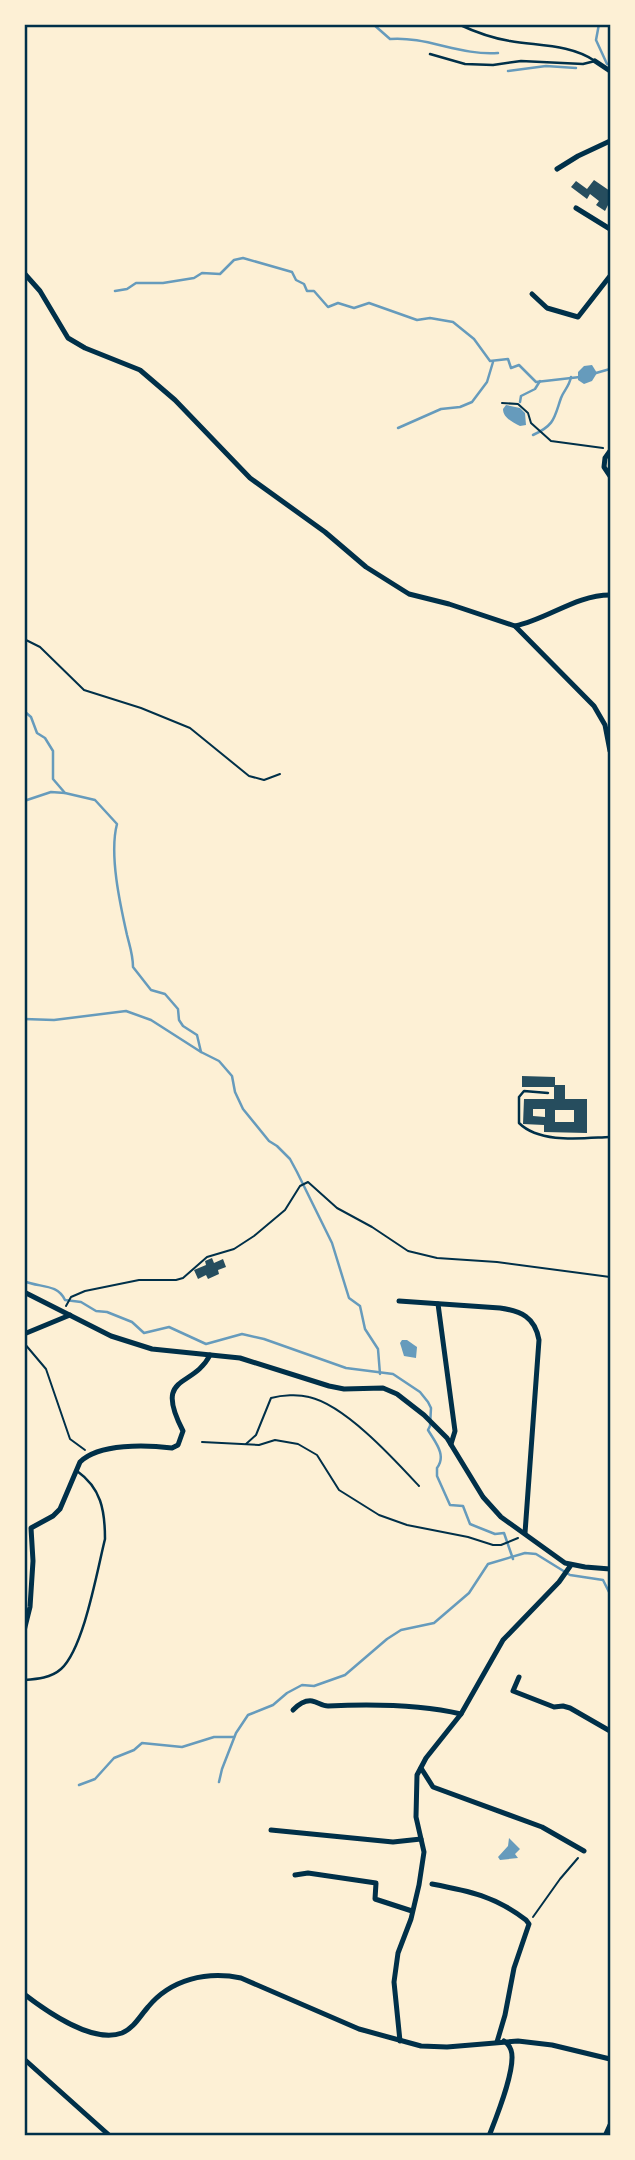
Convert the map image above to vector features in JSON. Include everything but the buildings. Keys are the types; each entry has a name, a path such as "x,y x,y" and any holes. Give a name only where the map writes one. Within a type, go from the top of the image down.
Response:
{"street":[{"path":"594,61 611,71"},
{"path":"557,169 611,141"},
{"path":"576,208 611,229"},
{"path":"24,273 40,291 68,338 85,348 140,370 175,400 250,478 326,532 369,569 409,594 515,626 594,706 605,725 611,751"},
{"path":"532,293 547,308 578,317 611,276"},
{"path":"611,450 605,458 604,467 611,476"},
{"path":"515,626 528,624 566,605 611,595"},
{"path":"24,1292 111,1336 152,1349 240,1358 329,1386 344,1389 383,1388 397,1394 438,1428 501,1517 568,1570 611,1569"},
{"path":"399,1301 516,1311 534,1323 539,1340 524,1535"},
{"path":"438,1304 455,1431 451,1444"},
{"path":"24,1334 70,1315"},
{"path":"24,1631 30,1607 28,1584 33,1561 31,1528 60,1509 80,1462 93,1454 121,1447 172,1448 178,1445 183,1431 174,1414 174,1391 180,1381 204,1366 210,1355"},
{"path":"400,2041 394,1982 398,1954 419,1885 424,1852 415,1794 417,1775 460,1714 503,1640 568,1570"},
{"path":"520,1677 513,1691 554,1707 563,1706 611,1731"},
{"path":"293,1710 304,1702 313,1701 326,1706 340,1703 440,1709 460,1714"},
{"path":"421,1768 433,1787 542,1827 584,1851"},
{"path":"271,1830 393,1842 421,1839"},
{"path":"295,1875 308,1873 376,1882 375,1899 412,1911"},
{"path":"432,1884 496,1899 520,1915 528,1924 514,1968 501,2041"},
{"path":"24,1994 74,2025 112,2035 129,2029 158,1996 171,1986 186,1980 229,1976 241,1978 359,2029 429,2048 501,2041 552,2045 611,2059"},
{"path":"489,2136 505,2092 512,2059 512,2049 501,2041"},
{"path":"24,2059 110,2136"},
{"path":"605,2136 611,2125"}],"lane":[{"path":"457,24 494,38 565,48 586,55 594,61"},
{"path":"430,54 465,64 492,65 521,61 583,64 594,61"},
{"path":"548,1093 524,1091 519,1097 519,1123 524,1128 543,1135 572,1138 611,1137"},
{"path":"24,1680 55,1674 75,1650 103,1549 105,1520 100,1496 85,1477 76,1471"}],"path":[{"path":"502,403 518,404 528,413 531,423 551,442 611,450"},
{"path":"24,639 40,647 84,690 141,708 190,728 249,776 264,780 280,774"},
{"path":"67,1304 71,1297 85,1291 139,1280 183,1278 207,1257 234,1249 276,1219 305,1182 337,1208 408,1251 437,1258 497,1262 611,1278"},
{"path":"24,1343 46,1369 70,1439 93,1454"},
{"path":"245,1445 256,1435 271,1398 309,1396 349,1419 419,1486"},
{"path":"202,1442 259,1445 275,1440 298,1444 317,1455 339,1490 379,1516 493,1545 501,1545 524,1535"},
{"path":"528,1924 584,1851"}],"water":[{"path":"592,365 597,373 592,381 584,384 578,380 578,372 584,366"},
{"path":"506,405 520,408 525,413 526,425 520,426 507,417 503,412"},
{"path":"407,1340 417,1347 416,1358 404,1356 400,1343"},
{"path":"509,1838 520,1849 515,1854 518,1858 500,1860 498,1857 508,1846"}],"waterway":[{"path":"373,24 390,39 417,40 471,52 498,53"},
{"path":"599,24 596,40 607,64"},
{"path":"508,71 546,66 576,68"},
{"path":"115,291 127,289 136,283 163,283 194,278 202,273 220,274 234,260 243,258 292,272 307,291 314,291 328,307 338,303 354,308 369,303 417,320 430,318 453,322 474,339 490,361 508,359 511,368 519,365 536,382 580,377"},
{"path":"398,428 441,409 460,407 472,402 487,382 493,362"},
{"path":"596,373 610,369"},
{"path":"533,435 546,428 553,420 571,377"},
{"path":"520,402 521,396 535,389 540,381"},
{"path":"24,711 31,717 37,733 45,738 53,751 53,779 65,793 95,800 117,824 114,850 116,879 133,967 151,990 165,994 178,1009 179,1020 183,1026 197,1035 201,1052 219,1061 232,1076 235,1092 243,1109 269,1141 290,1159 332,1243 349,1298 360,1306 365,1329 378,1349 380,1374"},
{"path":"24,801 51,792 65,793"},
{"path":"24,1019 54,1020 126,1011 151,1020 201,1052"},
{"path":"24,1281 52,1288 65,1300 81,1302 96,1311 107,1312 132,1322 144,1333 169,1327 206,1344 242,1334 346,1368 393,1374 420,1392 431,1408 428,1430 437,1444 441,1458 437,1476 450,1505 463,1506 470,1524 495,1534 504,1533 513,1559"},
{"path":"219,1782 236,1733 248,1715 273,1705 302,1685 314,1686 345,1675 401,1630 434,1623 469,1593 488,1564 525,1553 536,1554 570,1575 603,1580 610,1594"},
{"path":"79,1785 95,1779 114,1758 134,1750 142,1743 182,1747 214,1737 234,1737"}]}
